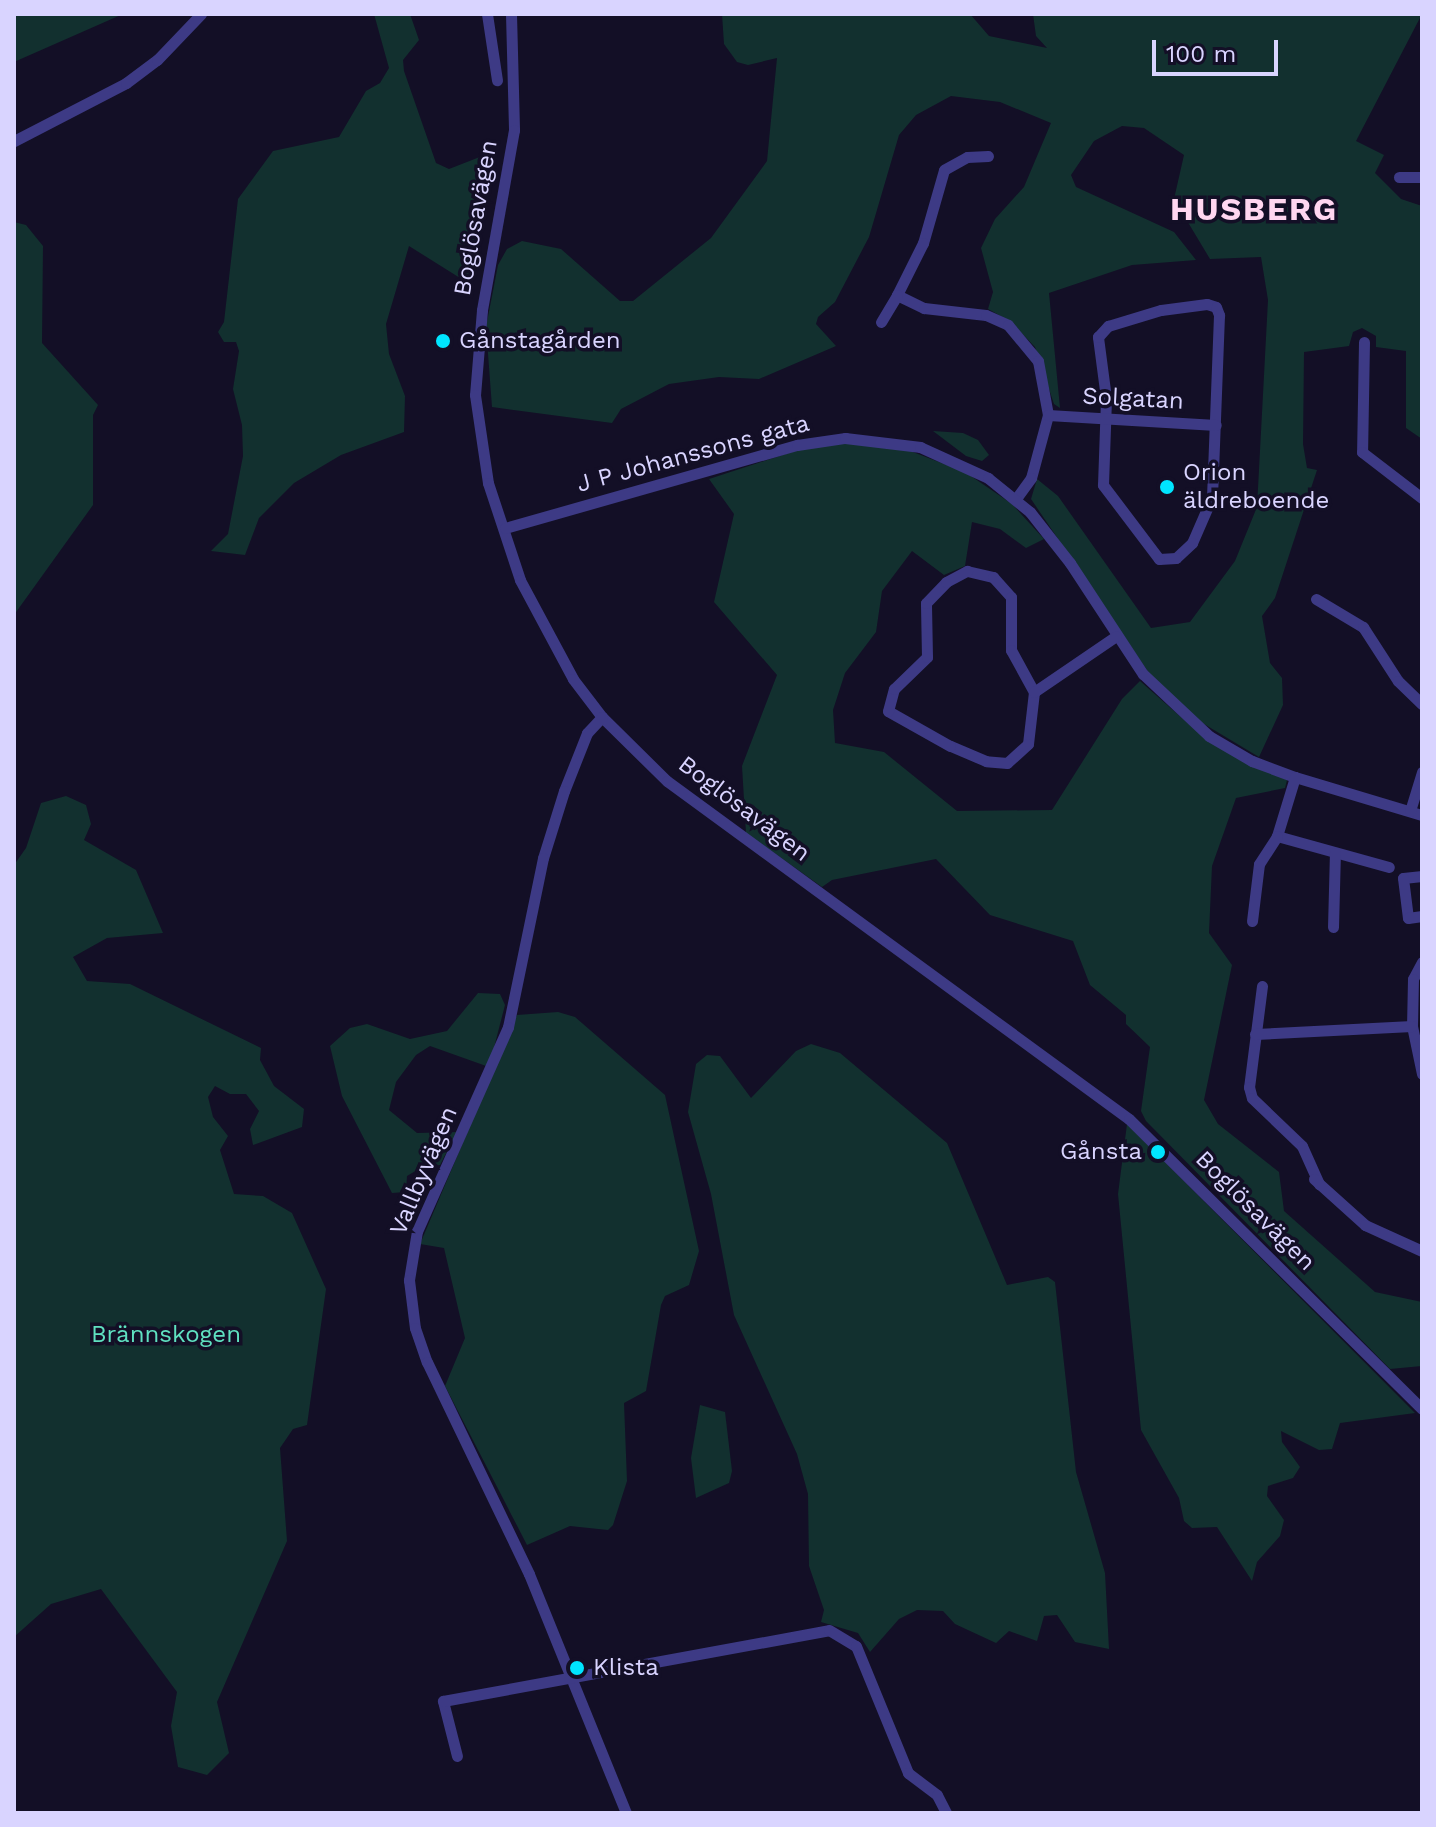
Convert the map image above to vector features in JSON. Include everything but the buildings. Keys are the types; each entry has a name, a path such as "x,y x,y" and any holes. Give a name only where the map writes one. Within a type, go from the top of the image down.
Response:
{"street":[{"path":"14,141 126,83 157,60 201,14"},
{"path":"487,14 497,80"},
{"name":"Boglösavägen","path":"511,14 514,130 475,365 482,452 520,580 549,641 602,717 667,781 1129,1119 1422,1409"},
{"path":"881,322 923,243 944,170 967,157 988,156"},
{"path":"1399,177 1422,177"},
{"path":"897,295 924,308 967,310 1008,325 1038,361 1048,415 1031,478 1016,499"},
{"path":"1207,304 1216,307 1219,315 1216,425 1206,518 1192,543 1167,559 1154,554 1103,485 1105,421 1098,343 1103,331 1161,310 1207,304"},
{"path":"1364,342 1362,452 1422,498"},
{"name":"Solgatan","path":"1048,415 1105,421 1216,425"},
{"name":"J P Johanssons gata","path":"505,528 797,445 845,438 920,447 970,467 1016,499 1051,536 1143,674 1190,721 1252,761 1416,813"},
{"path":"1034,692 1011,650 1011,597 993,577 967,571 946,582 926,603 927,657 894,689 888,711 950,746 986,761 1007,763 1028,744 1034,692 1116,636"},
{"path":"1316,599 1363,627 1398,681 1422,704"},
{"name":"Vallbyvägen","path":"602,717 587,733 564,791 543,858 508,1027 417,1231 409,1280 415,1328 427,1362 529,1574 626,1813"},
{"path":"1416,813 1422,772"},
{"path":"1252,921 1259,864 1277,836 1295,777"},
{"path":"1277,836 1389,867"},
{"path":"1333,927 1335,853"},
{"path":"1422,876 1403,878 1408,918 1422,916"},
{"path":"1422,962 1413,979 1412,1026 1422,1073"},
{"path":"1262,986 1248,1076 1252,1098 1302,1146 1319,1184 1365,1225 1422,1251"},
{"path":"1255,1034 1412,1026"},
{"path":"457,1756 443,1701 572,1676 654,1665 819,1630 840,1634 862,1655 908,1773 937,1795 946,1813"}],"green space":[{"path":"14,14 123,14 14,62"},
{"path":"374,14 410,14 419,40 403,60 404,71 436,163 449,169 490,153 497,155 468,283 409,246 386,324 389,354 405,396 404,432 341,455 294,483 259,518 245,555 211,551 228,534 243,456 242,425 233,389 239,351 236,342 224,342 218,332 224,322 238,199 273,151 339,137 366,91 380,83 389,68"},
{"path":"722,14 970,14 989,36 1047,48 1036,36 1033,14 1422,14 1356,141 1384,155 1375,173 1401,199 1422,206 1422,439 1406,428 1406,351 1376,347 1376,336 1362,328 1353,332 1349,346 1304,352 1303,444 1307,468 1317,470 1275,598 1262,616 1270,663 1282,678 1283,705 1259,757 1194,718 1151,676 1031,499 1037,479 1058,496 1151,628 1190,622 1235,561 1257,507 1268,300 1261,257 1210,259 1174,199 1184,155 1144,128 1122,126 1094,141 1071,175 1076,187 1174,232 1196,260 1132,265 1049,293 1060,408 1054,404 1035,347 1010,321 988,309 993,292 981,248 995,219 1024,187 1051,123 1000,102 951,96 916,115 899,135 869,237 835,302 818,317 816,324 836,346 759,379 719,377 669,384 621,409 612,423 492,407 486,327 498,265 507,249 522,241 561,249 620,301 633,301 711,238 767,161 777,58 748,65 737,62 724,44"},
{"path":"14,222 26,225 43,246 42,343 98,405 93,415 93,505 14,615"},
{"path":"933,431 963,433 978,440 989,455 982,461 966,456"},
{"path":"846,443 905,449 965,472 1012,504 1044,539 1026,548 1000,529 972,522 965,566 944,575 912,551 882,591 876,632 845,673 833,710 835,743 884,752 957,811 1052,810 1122,699 1140,681 1207,740 1287,780 1285,788 1236,798 1212,866 1209,933 1232,965 1204,1100 1218,1124 1279,1172 1284,1211 1375,1292 1422,1302 1422,1366 1390,1369 1146,1121 1141,1111 1150,1047 1126,1024 1126,1015 1090,985 1073,941 990,915 936,859 832,880 822,887 746,833 742,766 777,675 714,602 734,514 709,479 798,450"},
{"name":"Brännskogen","path":"66,796 86,805 91,824 84,840 136,870 163,933 107,938 73,957 87,981 130,984 261,1048 260,1060 274,1086 304,1109 302,1127 253,1145 250,1129 259,1111 246,1094 230,1094 215,1086 208,1097 213,1117 228,1136 220,1150 234,1194 263,1196 292,1213 326,1289 307,1425 293,1429 280,1448 287,1541 217,1702 229,1753 207,1775 178,1767 171,1726 177,1692 101,1589 51,1604 14,1637 14,865 26,848 41,803"},
{"path":"478,993 500,994 505,1005 489,1067 430,1046 416,1055 396,1082 389,1110 417,1133 457,1132 440,1165 422,1167 407,1176 406,1192 392,1193 342,1096 330,1046 350,1028 367,1024 410,1039 447,1031"},
{"path":"558,1012 575,1017 665,1095 699,1251 689,1285 665,1296 661,1305 646,1391 624,1403 627,1481 613,1525 608,1530 570,1526 527,1545 445,1386 465,1338 444,1248 420,1244 517,1015"},
{"path":"811,1044 840,1053 947,1143 1007,1285 1048,1277 1055,1282 1076,1472 1105,1573 1109,1649 1075,1642 1057,1615 1044,1616 1037,1641 1009,1631 996,1643 955,1624 943,1611 917,1610 899,1619 870,1652 858,1633 821,1622 824,1610 809,1566 808,1494 797,1454 734,1315 711,1194 688,1112 696,1064 707,1055 720,1056 751,1098 796,1051"},
{"path":"1127,1124 1415,1413 1340,1423 1332,1449 1319,1450 1281,1431 1282,1442 1300,1467 1293,1478 1268,1486 1267,1496 1284,1520 1280,1536 1257,1562 1252,1581 1217,1527 1192,1528 1184,1521 1179,1498 1141,1430 1118,1194"},
{"path":"700,1405 725,1412 732,1471 729,1483 696,1498 691,1458"}],"place":[{"name":"Gånstagården","path":"443,341"},
{"name":"Orion äldreboende","path":"1167,487"},
{"name":"Gånsta","path":"1158,1152"},
{"name":"Klista","path":"577,1668"}],"district":[{"name":"HUSBERG","path":"1254,209"}]}
